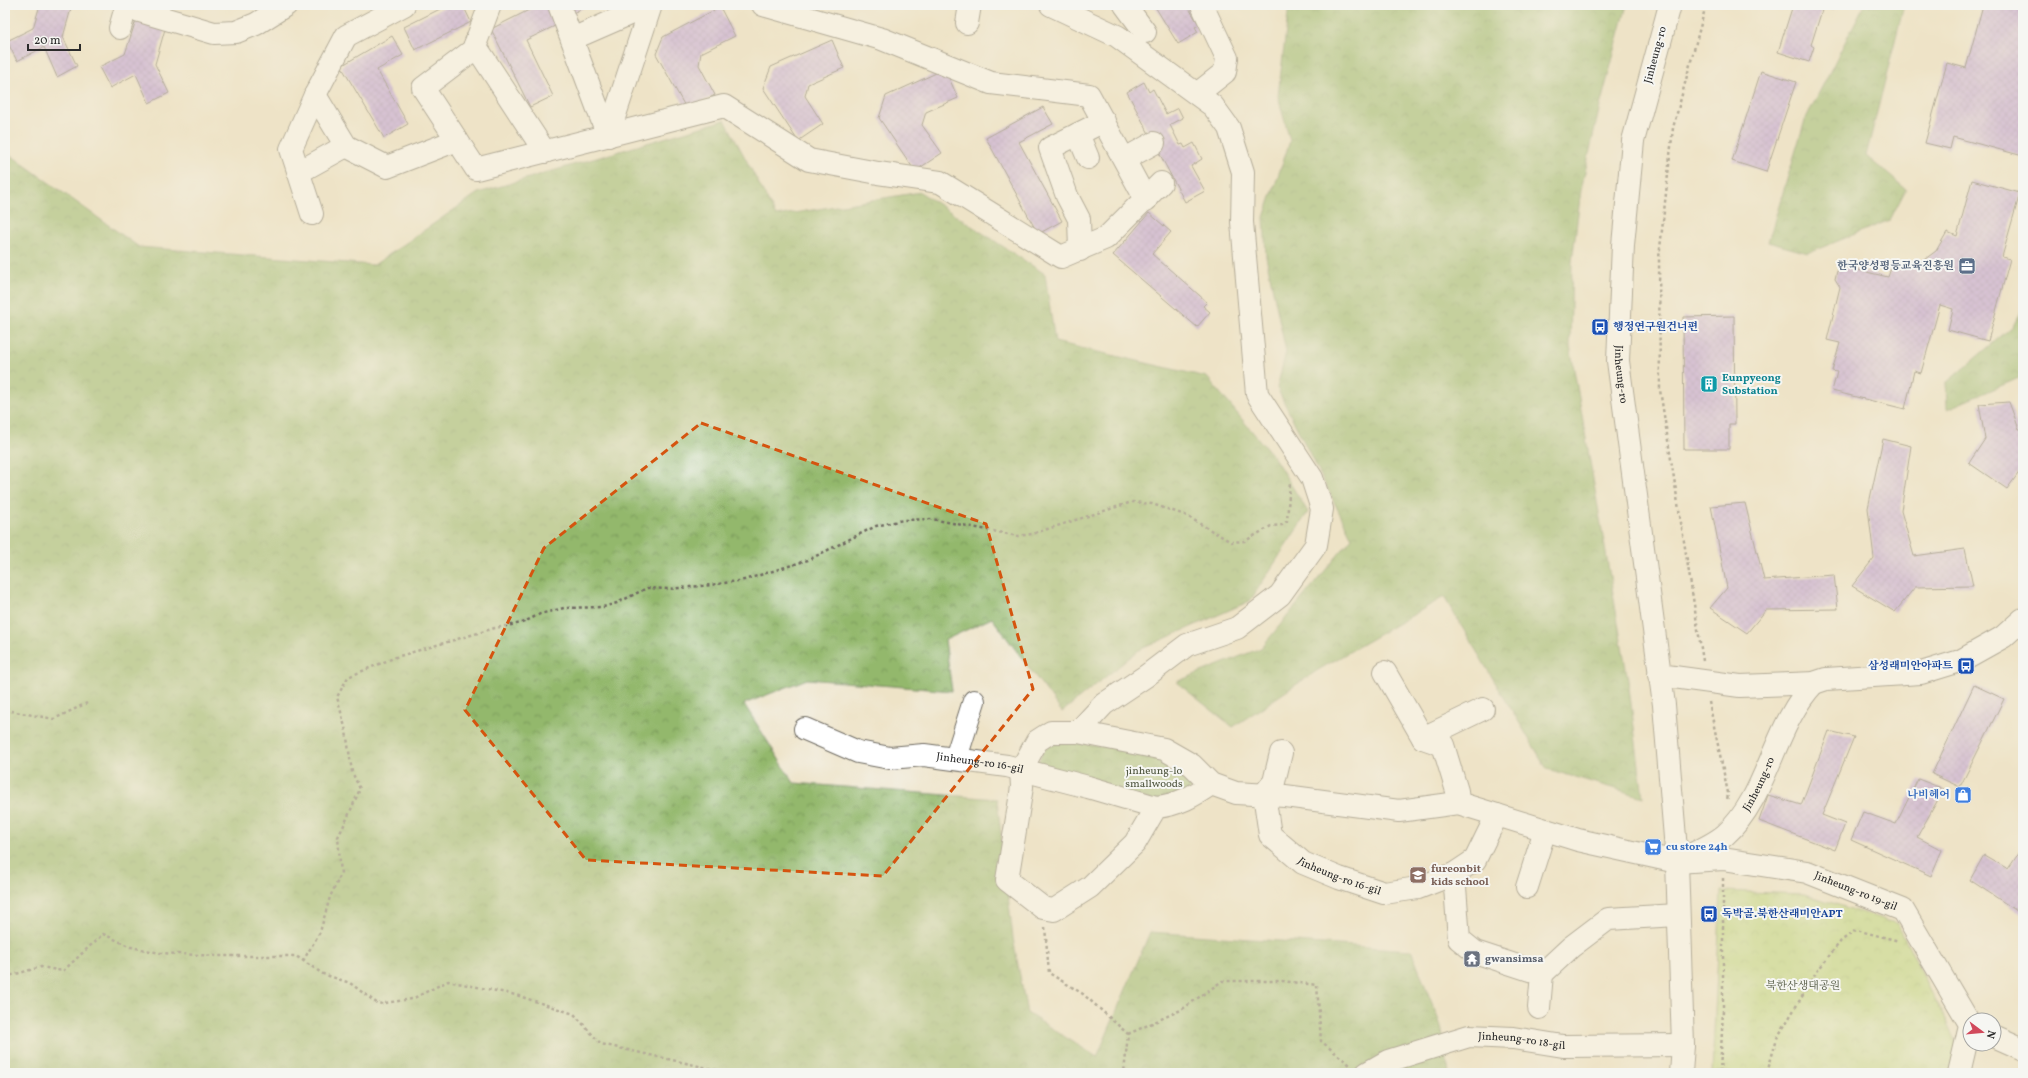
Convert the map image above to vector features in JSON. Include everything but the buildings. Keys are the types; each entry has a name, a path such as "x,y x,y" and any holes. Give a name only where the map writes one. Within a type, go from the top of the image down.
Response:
{"street":[{"path":"120,28 126,6 214,33 236,32 256,24 286,5"},
{"path":"312,214 291,149 346,36 404,5"},
{"path":"490,5 473,50 423,88 476,169 724,106 809,160 878,173 940,182 1061,257 1080,250 1112,243 1161,183"},
{"path":"559,5 608,136"},
{"path":"572,39 650,5"},
{"path":"608,136 650,5"},
{"path":"762,5 882,39 991,83 1089,95 1146,200"},
{"path":"1051,5 1118,36 1213,106 1229,128 1243,172 1242,222 1257,394 1312,478 1322,509 1316,545 1280,595 1237,628 1187,645 1146,676 1104,704 1078,732"},
{"path":"1116,5 1118,36"},
{"path":"1125,5 1145,32"},
{"path":"1197,94 1225,72 1227,58 1202,5"},
{"name":"Jinheung-ro","path":"1670,5 1633,141 1623,245 1618,361 1664,705 1677,862 1683,1045 1681,1073"},
{"path":"475,45 545,152"},
{"path":"316,95 346,146 387,167 457,140"},
{"path":"1080,250 1079,219 1067,196 1050,148 1104,121"},
{"path":"1078,134 1088,158"},
{"path":"1125,159 1154,142"},
{"path":"299,172 346,146"},
{"path":"1659,675 1740,686 1814,683 1826,679 1921,673 1960,661 2003,638 2023,619"},
{"path":"1385,672 1423,738 1443,745 1457,791 1458,803"},
{"name":"Jinheung-ro","path":"1677,862 1724,835 1743,814 1769,764 1780,735 1790,717 1814,683"},
{"path":"956,758 974,702"},
{"path":"1423,738 1483,709"},
{"name":"Jinheung-ro 16-gil","path":"805,729 858,752 890,758 924,755 956,758 1021,770 1088,787 1156,807 1172,805 1194,796 1211,784"},
{"path":"1156,807 1135,843 1090,887 1049,909 1007,880 1022,787 1021,770 1037,741 1051,732 1078,732 1164,749 1192,765 1211,784 1236,792 1264,794 1399,811 1458,803 1578,840 1677,862"},
{"path":"1264,794 1274,782 1281,753"},
{"name":"Jinheung-ro 16-gil","path":"1264,794 1270,835 1303,863 1339,878 1384,893 1418,888 1454,874 1475,860 1497,815"},
{"path":"1527,887 1545,830"},
{"name":"Jinheung-ro 19-gil","path":"1677,862 1723,859 1807,872 1903,910 1962,1012"},
{"path":"1454,874 1459,939 1475,952 1542,974"},
{"path":"1539,1008 1542,974 1571,947 1608,919 1678,915"},
{"name":"Jinheung-ro 18-gil","path":"1361,1071 1469,1036 1513,1038 1563,1046 1683,1045"},
{"path":"2002,1040 2023,1049"},
{"path":"1959,1073 1964,1052"}],"path":[{"path":"1704,664 1660,390 1659,258 1673,128 1706,5"},
{"path":"303,961 320,932 330,897 341,874 338,837 360,788 352,772 346,731 337,697 348,677 396,657 495,628 522,623 540,614 564,608 603,607 647,588 669,589 744,580 808,560 876,526 903,520 932,519 1018,536 1032,534 1132,502 1152,504 1185,515 1231,542 1245,541 1271,526 1282,525 1287,521 1290,481"},
{"path":"1708,695 1728,793 1727,808"},
{"path":"5,710 54,719 86,703"},
{"path":"1720,1073 1723,1010 1723,859"},
{"path":"1049,909 1049,973 1082,994 1128,1034"},
{"path":"1767,1073 1776,1038 1818,970 1841,940 1856,930 1902,942"},
{"path":"5,977 41,967 63,971 103,934 131,947 160,953 218,956 296,956 323,974 350,983 378,1004 412,1000 448,981 516,995 574,1014 601,1044 730,1073"},
{"path":"1128,1034 1181,1010 1222,982 1282,981 1317,985 1321,1041 1361,1071"},
{"path":"1124,1073 1128,1034"}],"highlighted area":[{"path":"701,423 986,524 1033,689 883,876 586,860 465,710 544,548"}],"green space":[{"path":"1289,5 1627,5 1599,110 1581,190 1572,262 1570,346 1628,680 1643,797 1547,769 1444,597 1318,670 1233,727 1176,682 1261,648 1352,538 1277,388 1286,352 1266,257 1264,217 1290,141 1278,96"},
{"path":"1864,5 1904,5 1866,156 1906,189 1890,220 1808,253 1768,242 1805,120"},
{"path":"725,120 776,216 920,192 1045,274 1055,342 1207,377 1275,459 1308,512 1250,601 1139,650 1062,712 992,618 945,640 952,691 807,679 744,704 794,783 997,799 1013,938 1027,1013 1097,1057 1150,932 1411,950 1441,1026 1449,1073 5,1073 5,151 139,247 374,265 478,193"},
{"path":"2023,307 2023,373 2019,378 1947,409 1946,383 2013,326"},
{"name":"jinheung-lo smallwoods","path":"1063,741 1171,756 1199,779 1186,795 1156,802 1036,768 1044,748"},
{"name":"북한산생태공원","path":"1721,891 1804,894 1898,924 1960,1051 1954,1073 1712,1073"}],"place":[{"name":"한국양성평등교육진흥원","path":"1967,266"},
{"name":"행정연구원건너편","path":"1600,327"},
{"name":"Eunpyeong Substation","path":"1709,384"},
{"name":"삼성래미안아파트","path":"1966,666"},
{"name":"나비헤어","path":"1963,795"},
{"name":"cu store 24h","path":"1653,847"},
{"name":"fureonbit kids school","path":"1418,875"},
{"name":"독박골.북한산래미안APT","path":"1709,914"},
{"name":"gwansimsa","path":"1472,959"}]}
